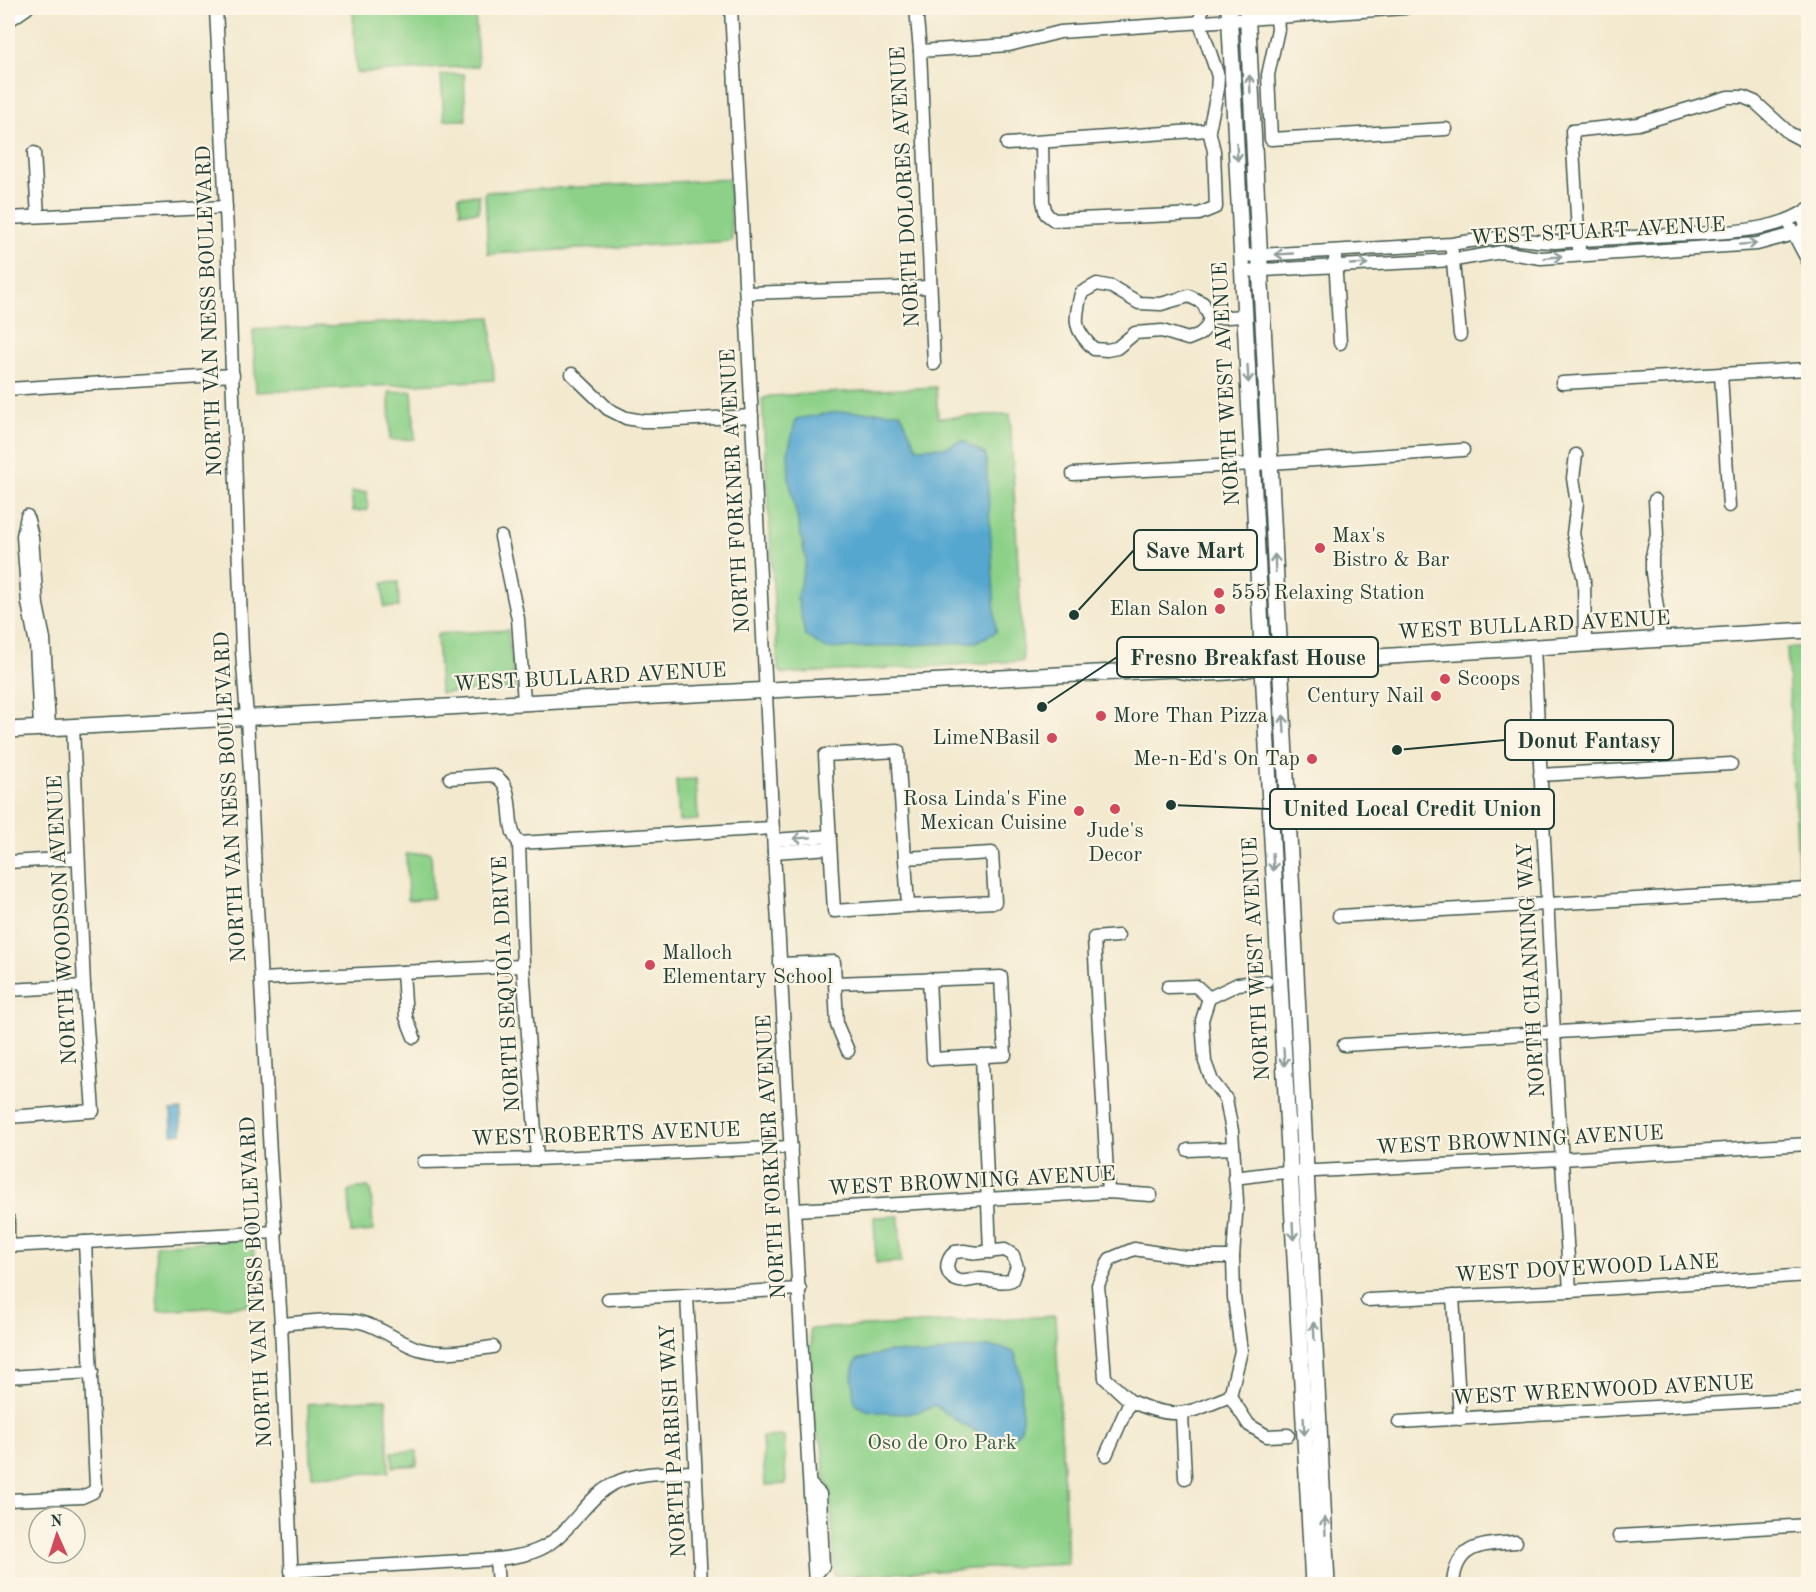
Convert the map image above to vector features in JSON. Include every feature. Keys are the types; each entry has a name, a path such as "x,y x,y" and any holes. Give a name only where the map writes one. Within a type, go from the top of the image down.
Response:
{"main road":[{"name":"NORTH WEST AVENUE","path":"1247,12 1327,1584"},
{"name":"NORTH WEST AVENUE","path":"1230,14 1274,887 1313,1584"},
{"name":"WEST BULLARD AVENUE","path":"8,730 1175,669 1187,660 1252,656 1263,664 1809,630"},
{"path":"1274,887 1280,889 1285,898 1292,1002 1300,1038"}],"street":[{"path":"8,21 27,8"},
{"name":"NORTH VAN NESS BOULEVARD","path":"216,8 233,375 242,651 281,1324 292,1584"},
{"name":"NORTH FORKNER AVENUE","path":"730,8 815,1580"},
{"name":"NORTH DOLORES AVENUE","path":"916,8 920,51 934,364"},
{"path":"1042,142 1043,201 1046,214 1054,220 1199,214 1216,207 1214,152 1209,130 1217,93 1218,76 1200,23 1202,8"},
{"path":"920,51 1009,45 1060,32 1200,23 1230,14 1247,12 1404,8"},
{"path":"1277,11 1278,29 1268,75 1271,139 1446,129"},
{"path":"1580,255 1572,131 1638,124 1728,98 1743,97 1755,102 1789,133 1809,143"},
{"path":"1007,144 1209,130"},
{"path":"34,153 38,216"},
{"path":"8,218 226,207"},
{"path":"1805,212 1808,228"},
{"name":"WEST STUART AVENUE","path":"1242,264 1334,251 1451,244 1493,239 1510,238 1533,242 1760,228 1805,212"},
{"path":"1786,220 1809,261"},
{"name":"WEST STUART AVENUE","path":"1259,262 1336,265 1454,260 1502,252 1541,258 1757,244 1808,228"},
{"path":"1451,244 1460,335"},
{"path":"1334,251 1340,343"},
{"path":"1097,284 1112,287 1139,303 1161,304 1189,296 1203,303 1210,318 1207,327 1200,334 1188,339 1162,332 1135,333 1117,348 1107,351 1094,349 1086,341 1078,330 1076,315 1082,293 1097,284"},
{"path":"746,293 930,287"},
{"path":"1210,318 1245,316"},
{"path":"1562,383 1809,369"},
{"path":"572,374 608,409 626,418 660,421 752,416"},
{"path":"1721,374 1729,506"},
{"path":"8,389 233,375"},
{"path":"1073,474 1463,450"},
{"path":"1576,455 1573,478 1577,503 1573,534 1584,580 1585,644"},
{"path":"1655,500 1657,536 1652,556 1652,573 1660,640"},
{"path":"501,537 518,619 524,702"},
{"path":"29,559 33,605 44,639 41,656 44,728"},
{"name":"NORTH CHANNING WAY","path":"1534,647 1570,1291"},
{"name":"NORTH WOODSON AVENUE","path":"8,1117 93,1112 84,986 73,726"},
{"path":"905,858 992,853 995,902 834,911 825,755 898,751 908,906"},
{"path":"1540,775 1731,764"},
{"name":"NORTH SEQUOIA DRIVE","path":"450,778 491,775 502,780 507,794 514,836 519,843 523,966 537,1159"},
{"path":"519,843 774,840 830,842"},
{"path":"8,862 78,858"},
{"path":"1339,916 1809,889"},
{"path":"1108,1192 1094,938 1118,936"},
{"path":"261,979 523,966"},
{"path":"781,969 929,979 1001,976 1005,1055 933,1059 929,979"},
{"path":"403,972 406,1017 414,1037"},
{"path":"834,972 837,1025 848,1051"},
{"path":"1266,981 1238,984 1209,998 1202,1020 1204,1062 1212,1081 1226,1100 1232,1131 1237,1202 1233,1257 1234,1297 1241,1351 1230,1396 1249,1425 1268,1436 1288,1435"},
{"path":"8,990 84,986"},
{"path":"1168,987 1196,986 1209,998"},
{"path":"1344,1045 1809,1017"},
{"path":"982,1056 990,1251"},
{"name":"WEST BROWNING AVENUE","path":"1234,1178 1809,1144"},
{"name":"WEST ROBERTS AVENUE","path":"424,1162 790,1147"},
{"path":"1188,1150 1232,1148"},
{"name":"WEST BROWNING AVENUE","path":"795,1210 1108,1192 1151,1195"},
{"path":"8,1219 8,1246 276,1232"},
{"path":"8,1500 88,1496 93,1492 97,1480 86,1242"},
{"path":"1230,1396 1182,1414 1154,1412 1130,1401 1105,1378 1098,1285 1110,1259 1134,1249 1185,1257 1233,1257"},
{"path":"1005,1250 1013,1256 1017,1267 1012,1280 1005,1282 980,1279 961,1281 949,1274 948,1261 955,1252 990,1251 1005,1250"},
{"name":"WEST DOVEWOOD LANE","path":"1367,1300 1570,1291 1809,1275"},
{"path":"608,1299 800,1289"},
{"name":"NORTH PARRISH WAY","path":"687,1295 701,1584"},
{"path":"1453,1296 1460,1419"},
{"path":"281,1324 329,1320 358,1322 370,1325 418,1349 445,1353 493,1347"},
{"path":"8,1377 92,1372"},
{"name":"WEST WRENWOOD AVENUE","path":"1399,1422 1809,1398"},
{"path":"1106,1455 1130,1401"},
{"path":"1182,1414 1185,1478"},
{"path":"291,1571 525,1556 550,1544 560,1536 599,1493 613,1484 645,1474 695,1472"},
{"path":"1620,1536 1809,1525"},
{"path":"1453,1584 1455,1570 1461,1557 1471,1550 1484,1545 1516,1542"},
{"path":"496,1559 498,1584"}],"green space":[{"path":"475,8 478,66 356,73 353,10"},
{"path":"464,74 466,120 444,120 441,75"},
{"path":"729,179 732,241 488,254 485,192"},
{"path":"479,195 479,212 460,212 459,196"},
{"path":"491,317 494,380 256,392 253,330"},
{"path":"936,387 938,418 1010,414 1023,661 783,674 778,669 762,399 770,396"},
{"path":"412,391 415,439 390,440 389,392"},
{"path":"351,492 367,492 368,510 353,511"},
{"path":"398,582 399,607 384,607 383,583"},
{"path":"508,630 515,687 513,689 440,693 437,634"},
{"path":"1808,646 1808,878 1799,879 1787,648"},
{"path":"696,779 698,820 679,821 676,780"},
{"path":"431,853 433,898 408,900 406,854"},
{"path":"368,1187 371,1190 373,1231 351,1233 349,1192 352,1189"},
{"path":"899,1216 901,1262 876,1263 874,1217"},
{"path":"253,1239 256,1305 158,1311 155,1245"},
{"name":"Oso de Oro Park","path":"1055,1316 1068,1564 835,1576 830,1488 825,1480 822,1444 815,1431 810,1329"},
{"path":"386,1399 389,1472 312,1476 308,1404"},
{"path":"784,1436 786,1484 765,1485 762,1437"},
{"path":"417,1451 417,1465 393,1467 392,1452"}],"water":[{"path":"838,412 900,412 917,448 947,447 962,440 986,455 996,632 976,642 826,649 805,635 797,597 806,560 789,479 788,452 796,419"},
{"path":"181,1110 182,1133 172,1134 171,1111"},
{"path":"989,1347 1014,1352 1019,1365 1022,1385 1022,1423 1014,1437 1004,1440 979,1433 935,1405 907,1414 875,1412 861,1408 855,1401 852,1373 857,1360 888,1352 914,1353 924,1356 954,1349"}],"place":[{"name":"Max's Bistro & Bar","path":"1320,548"},
{"name":"555 Relaxing Station","path":"1219,593"},
{"name":"Elan Salon","path":"1220,609"},
{"name":"Save Mart","path":"1074,615"},
{"name":"Scoops","path":"1445,679"},
{"name":"Century Nail","path":"1436,696"},
{"name":"Fresno Breakfast House","path":"1042,707"},
{"name":"More Than Pizza","path":"1101,716"},
{"name":"LimeNBasil","path":"1052,738"},
{"name":"Donut Fantasy","path":"1397,750"},
{"name":"Me-n-Ed's On Tap","path":"1312,759"},
{"name":"United Local Credit Union","path":"1171,805"},
{"name":"Jude's Decor","path":"1115,809"},
{"name":"Rosa Linda's Fine Mexican Cuisine","path":"1079,811"},
{"name":"Malloch Elementary School","path":"650,965"}]}
